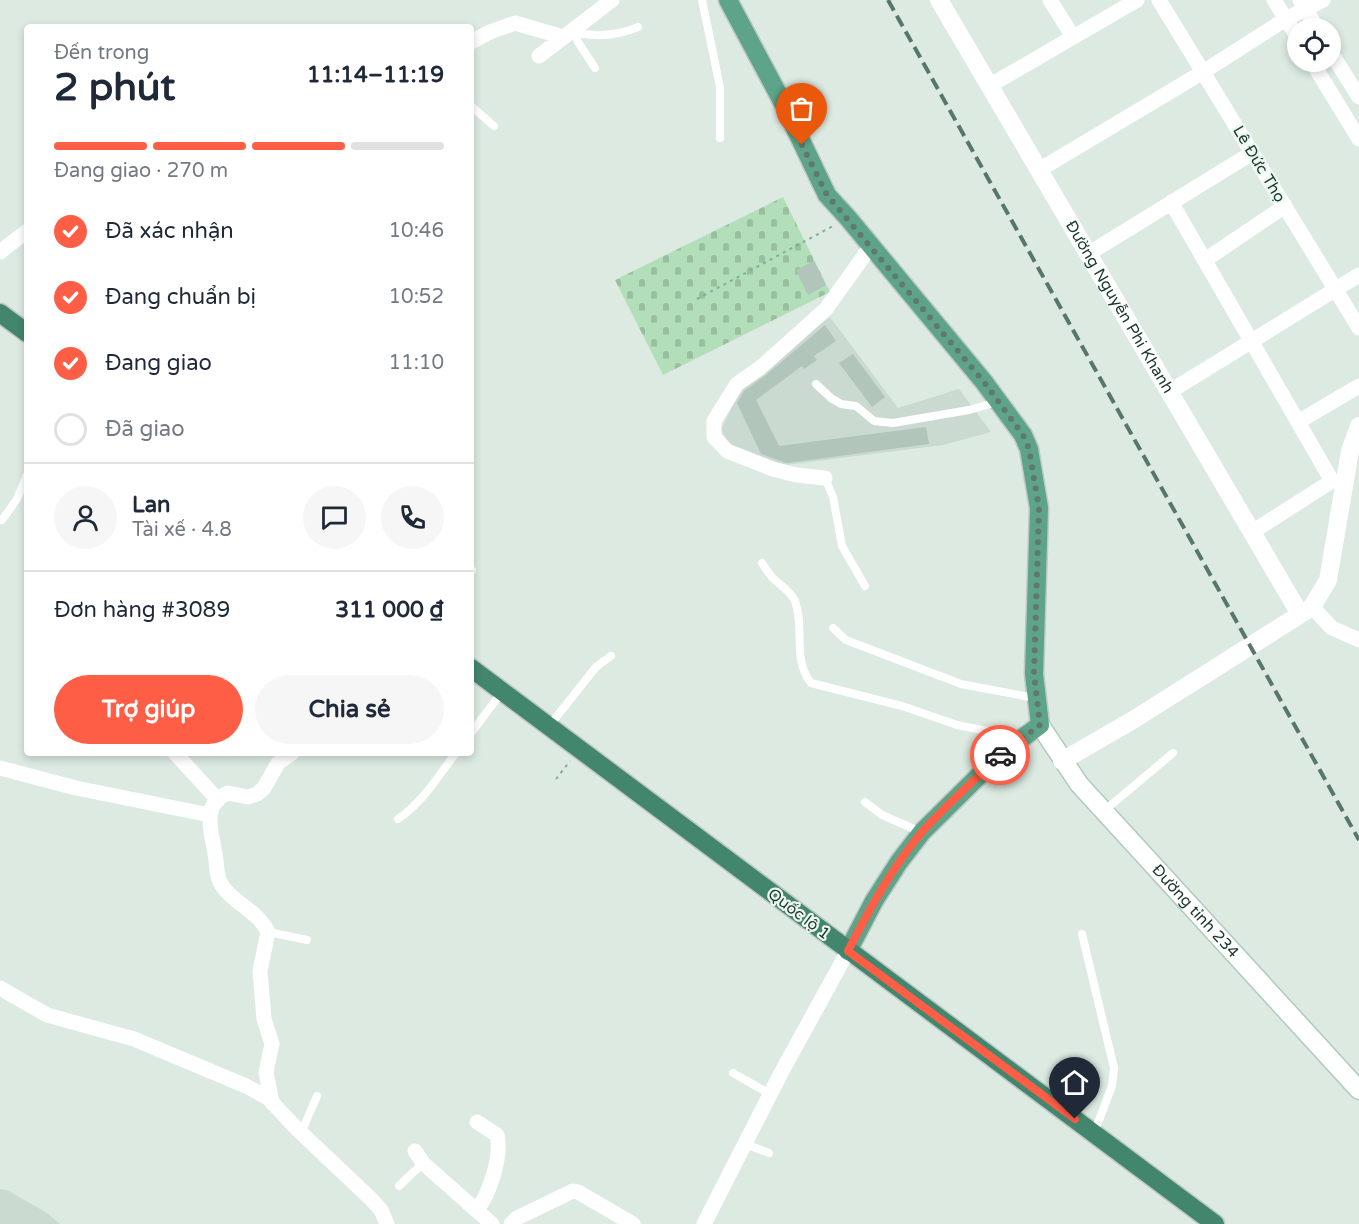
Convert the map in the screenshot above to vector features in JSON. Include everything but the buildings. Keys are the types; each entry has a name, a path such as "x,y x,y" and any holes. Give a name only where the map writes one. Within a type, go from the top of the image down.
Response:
{"highway":[{"path":"0,313 24,331"},
{"name":"Quốc lộ 1","path":"474,670 1215,1224"}],"main road":[{"path":"728,0 784,105 827,195 999,401 1023,435 1029,449 1039,508 1034,674 1040,725 1002,753 922,832 874,901 848,951"}],"street":[{"path":"539,56 612,0"},
{"name":"Đường Nguyễn Phi Khanh","path":"939,0 1252,532 1306,610"},
{"path":"1050,0 1073,37"},
{"path":"989,86 1137,0"},
{"name":"Lê Đức Thọ","path":"1159,0 1359,328"},
{"path":"1274,0 1286,19"},
{"path":"1039,170 1203,72 1286,19 1302,4 1323,0"},
{"path":"1302,4 1311,18"},
{"path":"474,40 515,23 569,34"},
{"path":"1341,68 1359,97"},
{"path":"1318,72 1359,139"},
{"path":"1088,254 1252,153"},
{"path":"1171,202 1332,481 1252,532"},
{"path":"1205,260 1285,206"},
{"path":"0,252 24,233"},
{"path":"825,478 784,472 727,451 714,437 714,421 737,384 760,368 826,309 871,246"},
{"path":"1169,392 1252,343 1359,274"},
{"path":"1298,422 1359,386"},
{"path":"1062,761 1133,720 1306,610 1328,580 1350,451 1359,426"},
{"path":"1306,610 1332,628 1359,640"},
{"name":"Đường tỉnh 234","path":"1040,725 1079,784 1359,1090"},
{"path":"178,756 218,800"},
{"path":"272,1103 266,1072 272,1044 264,1019 260,971 268,932 258,917 233,896 220,881 209,827 210,815 218,800 228,793 248,796 257,794 264,788 278,763 288,756"},
{"path":"0,768 76,788 210,815"},
{"path":"704,1224 770,1094 848,951"},
{"path":"0,988 47,1015 134,1039 246,1086 272,1103 300,1133 370,1198 381,1210 387,1224"},
{"path":"477,1122 497,1135 498,1141 496,1162 488,1192 484,1202 477,1209"},
{"path":"419,1157 492,1224"},
{"path":"511,1224 518,1218 573,1191 633,1224"}],"lane":[{"path":"702,0 720,87 720,138"},
{"path":"569,34 599,35 626,32 638,27"},
{"path":"569,34 578,42 595,68"},
{"path":"474,109 494,126"},
{"path":"816,384 831,398 841,404 856,406 874,421 893,423 969,410 999,401"},
{"path":"825,478 833,497 842,546 865,586"},
{"path":"2,520 17,499 24,482"},
{"path":"762,563 795,601 802,661 805,676 811,683 820,683 902,705 957,725 1023,738"},
{"path":"833,628 846,640 961,684 1036,699"},
{"path":"549,726 596,667 611,656"},
{"path":"474,729 502,692"},
{"path":"1104,811 1173,753"},
{"path":"398,819 411,810 426,794 454,756"},
{"path":"866,802 882,815 922,832"},
{"path":"268,932 307,940"},
{"path":"1082,934 1114,1068 1112,1086 1094,1133"},
{"path":"734,1073 770,1094"},
{"path":"300,1133 317,1096"},
{"path":"745,1144 770,1153"},
{"path":"399,1186 419,1157"}],"path":[{"path":"697,299 848,218"},
{"path":"556,778 579,749"}],"shaded area":[{"path":"830,317 898,408 959,389 991,432 943,445 777,466 727,441 721,429 744,383"},
{"path":"0,1189 7,1190 47,1213 60,1224 0,1224"}],"green space":[{"path":"783,197 830,292 663,375 615,280"}],"railway":[{"path":"888,0 1359,840"}],"way so far":[{"path":"802,145 827,195 1008,412 1029,449 1039,508 1034,674 1040,725 1000,755"}],"route":[{"path":"1000,755 922,832 910,847 874,901 848,951 1075,1119"}]}
